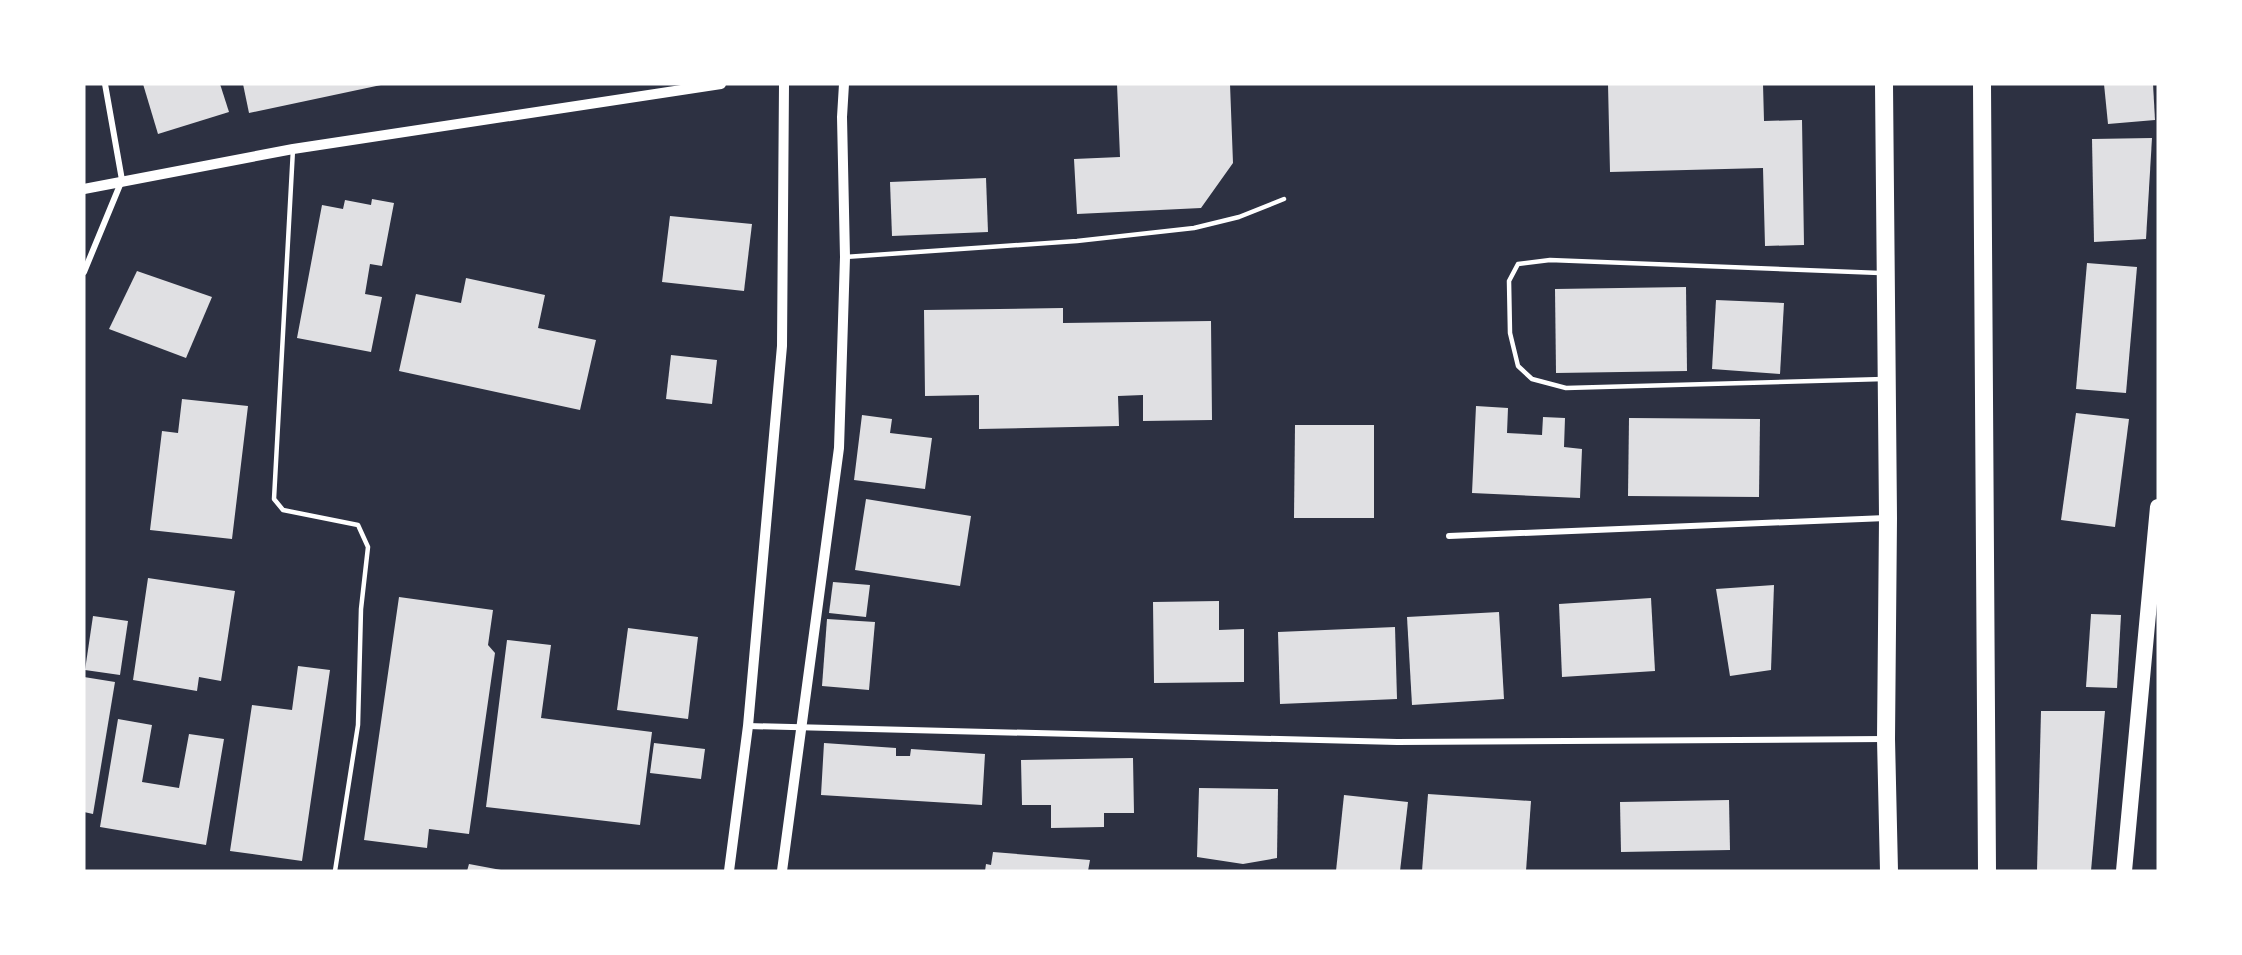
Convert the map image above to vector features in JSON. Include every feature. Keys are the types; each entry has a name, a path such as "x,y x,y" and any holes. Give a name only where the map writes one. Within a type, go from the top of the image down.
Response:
{"highway":[{"path":"1884,84 1888,518 1886,738 1889,871"},
{"path":"1982,84 1987,871"},
{"path":"2124,871 2158,507"}],"street":[{"path":"84,272 122,180 105,84"},
{"path":"84,189 293,149 721,84"},
{"path":"729,871 748,726 782,346 784,84"},
{"path":"782,871 839,448 845,257 842,117 844,84"},
{"path":"1449,536 1888,518"},
{"path":"748,726 1397,742 1886,738"}],"lane":[{"path":"293,149 274,499 283,510 357,525 368,547 361,609 358,725 335,871"},
{"path":"845,257 1077,241 1194,228 1239,217 1284,198"},
{"path":"1886,273 1550,260 1518,264 1509,281 1510,333 1518,366 1532,379 1566,388 1887,379"}],"building":[{"path":"143,84 220,84 229,112 158,134"},
{"path":"243,84 381,84 381,85 249,113"},
{"path":"1117,84 1230,84 1233,163 1201,208 1077,214 1074,159 1120,157"},
{"path":"1608,84 1763,84 1764,121 1802,120 1804,245 1765,246 1763,168 1610,172"},
{"path":"2104,84 2153,84 2155,120 2108,124"},
{"path":"2152,138 2146,239 2094,242 2092,139"},
{"path":"986,178 988,232 892,236 890,182"},
{"path":"372,199 394,203 382,266 370,264 365,294 382,297 371,352 297,338 322,205 343,209 345,200 371,205"},
{"path":"670,216 752,224 744,291 662,282"},
{"path":"2087,263 2137,267 2126,393 2076,389"},
{"path":"137,271 212,297 186,358 109,329"},
{"path":"466,278 545,295 538,328 596,340 580,410 399,371 416,294 461,303"},
{"path":"1686,287 1687,371 1556,373 1555,289"},
{"path":"1716,300 1784,303 1780,374 1712,369"},
{"path":"1063,308 1063,323 1211,321 1212,420 1143,421 1143,395 1118,396 1119,426 979,429 979,395 925,396 924,310"},
{"path":"671,355 717,360 712,404 666,399"},
{"path":"182,399 248,406 232,539 150,530 162,431 178,433"},
{"path":"1476,406 1508,408 1507,433 1542,435 1543,417 1565,418 1564,447 1582,449 1580,498 1472,493"},
{"path":"2076,413 2129,419 2115,527 2061,520"},
{"path":"862,415 892,419 890,433 932,438 925,489 854,480"},
{"path":"1629,418 1760,419 1759,497 1628,496"},
{"path":"1295,425 1374,425 1374,518 1294,518"},
{"path":"866,499 971,516 960,586 855,570"},
{"path":"148,578 235,591 221,681 199,677 197,691 133,680"},
{"path":"833,582 870,585 866,617 829,613"},
{"path":"1774,585 1771,670 1730,676 1716,589"},
{"path":"399,597 493,610 488,645 495,653 469,834 429,829 427,848 364,840"},
{"path":"1651,598 1655,671 1562,677 1559,604"},
{"path":"1219,601 1219,630 1244,629 1244,682 1154,683 1153,602"},
{"path":"1499,612 1504,699 1412,705 1407,617"},
{"path":"2091,614 2121,615 2117,688 2086,687"},
{"path":"93,616 128,621 120,675 85,670"},
{"path":"827,619 875,622 869,690 822,686"},
{"path":"1395,627 1397,699 1280,704 1278,632"},
{"path":"628,628 698,637 688,719 617,710"},
{"path":"507,640 551,645 541,718 652,732 640,825 486,807"},
{"path":"298,666 330,670 302,861 230,851 252,705 292,710"},
{"path":"84,677 115,682 93,814 84,812"},
{"path":"2041,711 2105,711 2091,871 2037,871"},
{"path":"118,719 152,725 142,782 179,788 189,734 224,739 206,845 100,827"},
{"path":"654,743 705,749 701,779 650,773"},
{"path":"824,743 896,748 896,756 910,756 911,749 985,754 982,805 821,795"},
{"path":"1133,758 1134,813 1104,813 1104,827 1051,828 1051,805 1022,805 1021,760"},
{"path":"1199,788 1278,789 1277,858 1243,864 1197,857"},
{"path":"1428,794 1531,801 1526,871 1422,871"},
{"path":"1344,795 1408,802 1400,871 1336,871"},
{"path":"1729,800 1730,850 1621,852 1620,802"},
{"path":"993,852 1090,860 1088,871 985,871 986,864 991,865"},
{"path":"469,864 501,870 501,871 467,871"}]}
